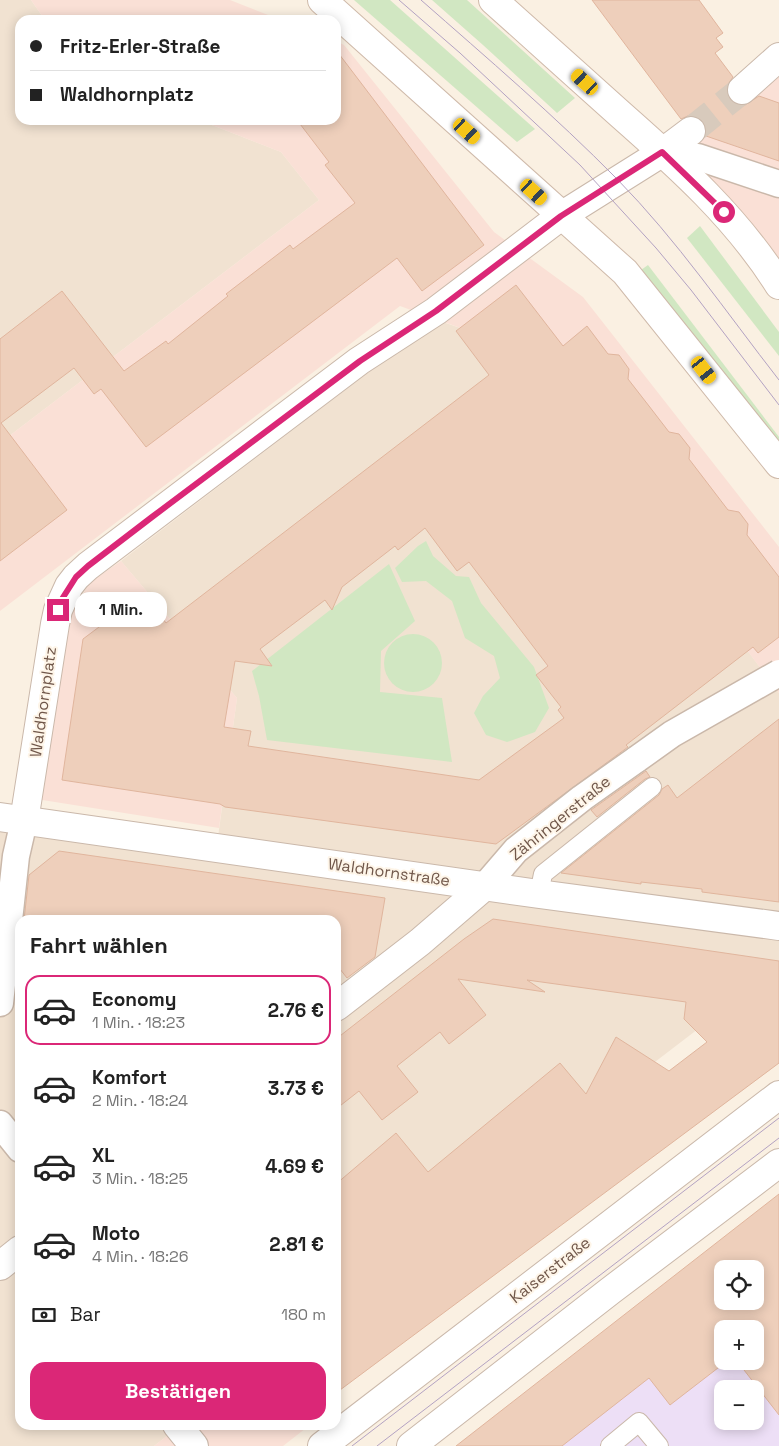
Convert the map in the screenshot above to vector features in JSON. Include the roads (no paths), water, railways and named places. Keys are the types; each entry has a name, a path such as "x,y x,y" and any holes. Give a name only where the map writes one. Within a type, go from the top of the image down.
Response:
{"street":[{"path":"322,0 339,15"},
{"path":"493,0 715,202 768,268 779,285"},
{"path":"341,17 625,272 779,464"},
{"path":"742,90 779,57"},
{"name":"Waldhornplatz","path":"12,819 58,610 76,577 360,361 436,311 561,216 691,132"},
{"path":"662,152 698,157 779,184"},
{"name":"Zähringerstraße","path":"341,1003 420,942 485,886 516,850 582,798 672,734 779,673"},
{"path":"0,1003 16,856 12,819"},
{"name":"Waldhornstraße","path":"12,819 779,926"},
{"name":"Kaiserstraße","path":"322,1446 779,1095"},
{"path":"0,1124 15,1144"},
{"path":"411,1446 610,1291 779,1163"},
{"path":"0,1266 15,1254"},
{"path":"182,1430 194,1446"}],"lane":[{"path":"539,894 543,874 652,787"},
{"path":"610,1446 639,1422 659,1446"}],"tunnel":[{"path":"691,131 742,90"}],"tram line":[{"path":"399,0 460,53 580,165 656,248 691,290 779,405"},
{"path":"421,0 545,110 639,202 681,251 779,380"},
{"path":"352,1446 779,1118"},
{"path":"377,1446 779,1138"}]}
